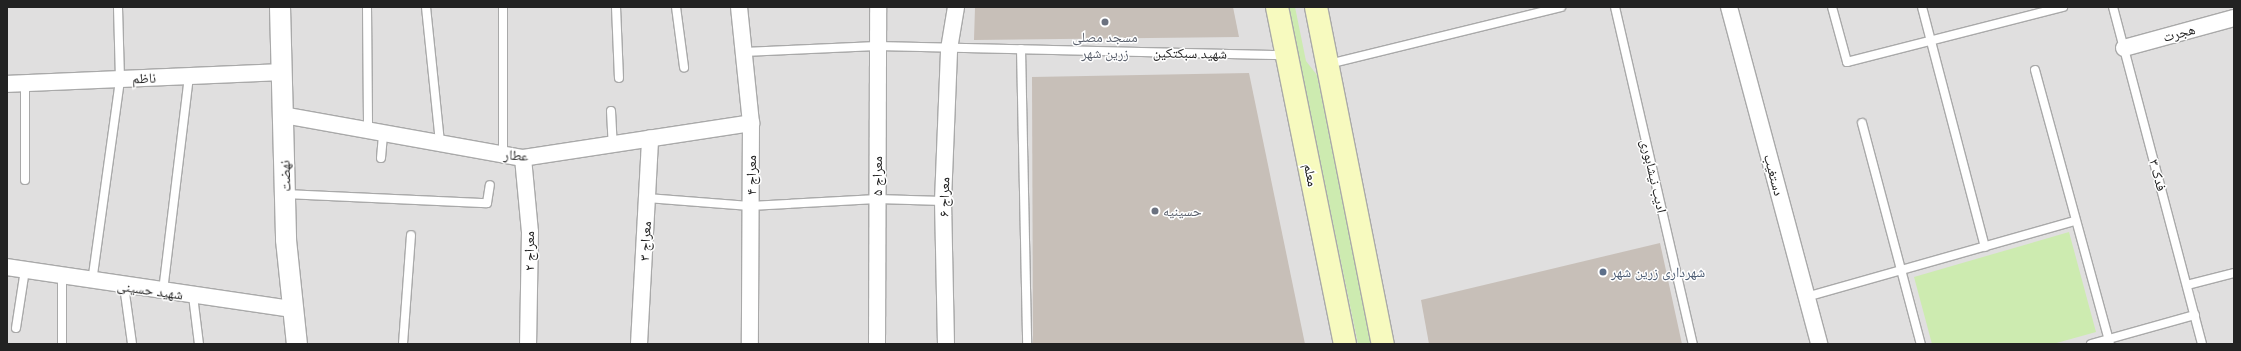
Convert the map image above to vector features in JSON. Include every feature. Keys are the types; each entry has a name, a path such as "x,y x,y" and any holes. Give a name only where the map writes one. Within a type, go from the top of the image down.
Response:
{"main road":[{"name":"معلم","path":"1277,7 1345,344"},
{"path":"1316,7 1383,344"}],"street":[{"name":"نهضت","path":"280,7 285,194 297,344"},
{"name":"معراج ۴","path":"739,7 751,123 750,344"},
{"name":"معراج ۵","path":"877,344 878,7"},
{"name":"معراج ۶","path":"946,344 943,201 949,49 956,7"},
{"name":"دستغیب","path":"1729,7 1819,344"},
{"name":"هجرت","path":"2124,48 2234,18"},
{"name":"ناظم","path":"7,84 282,72"},
{"name":"عطار","path":"283,115 523,158 751,123"},
{"name":"معراج ۳","path":"639,344 650,138"},
{"name":"معراج ۲","path":"523,158 530,232 528,344"},
{"name":"شهید حسینی","path":"7,267 92,282 293,309"}],"lane":[{"path":"92,282 120,79 118,7"},
{"path":"368,7 375,131 381,158"},
{"path":"426,7 440,143"},
{"path":"503,7 503,154"},
{"path":"616,7 619,78"},
{"path":"676,7 684,66"},
{"path":"1327,64 1561,7"},
{"name":"ادیب نیشابوری","path":"1615,7 1693,344"},
{"path":"1832,7 1846,62 2063,7"},
{"path":"1922,7 1985,247"},
{"name":"فدک ۳","path":"2113,7 2202,344"},
{"name":"شهید سبکتکین","path":"744,52 877,46 949,49 1021,49 1287,55"},
{"path":"1021,49 1027,344"},
{"path":"2035,70 2075,222 2109,342"},
{"path":"162,292 189,76"},
{"path":"25,83 25,180"},
{"path":"611,112 613,144"},
{"path":"1862,123 1921,344"},
{"path":"285,194 487,202 490,185"},
{"path":"647,198 750,206 877,199 943,201"},
{"path":"1806,297 2075,222"},
{"path":"403,344 411,235"},
{"path":"16,328 25,270"},
{"path":"2187,285 2234,273"},
{"path":"62,277 62,343"},
{"path":"124,286 132,344"},
{"path":"193,296 199,344"},
{"path":"2091,344 2109,342 2195,315"}],"shaded area":[{"path":"7,7 2234,7 2234,344 7,344"}],"green space":[{"path":"1288,7 1295,7 1306,61 1317,75 1371,344 1358,344"},
{"path":"2069,232 2096,332 2053,344 1932,344 1914,277"}],"building":[{"name":"مسجد مصلی زرین شهر","path":"975,7 1233,7 1239,37 974,40"},
{"name":"حسینیه","path":"1249,73 1305,344 1033,344 1032,77"},
{"name":"شهرداری زرین شهر","path":"1660,243 1682,344 1429,344 1421,300"}],"place":[{"name":"مسجد مصلی زرین شهر","path":"1105,22"},
{"name":"حسینیه","path":"1155,211"},
{"name":"شهرداری زرین شهر","path":"1603,272"}]}
